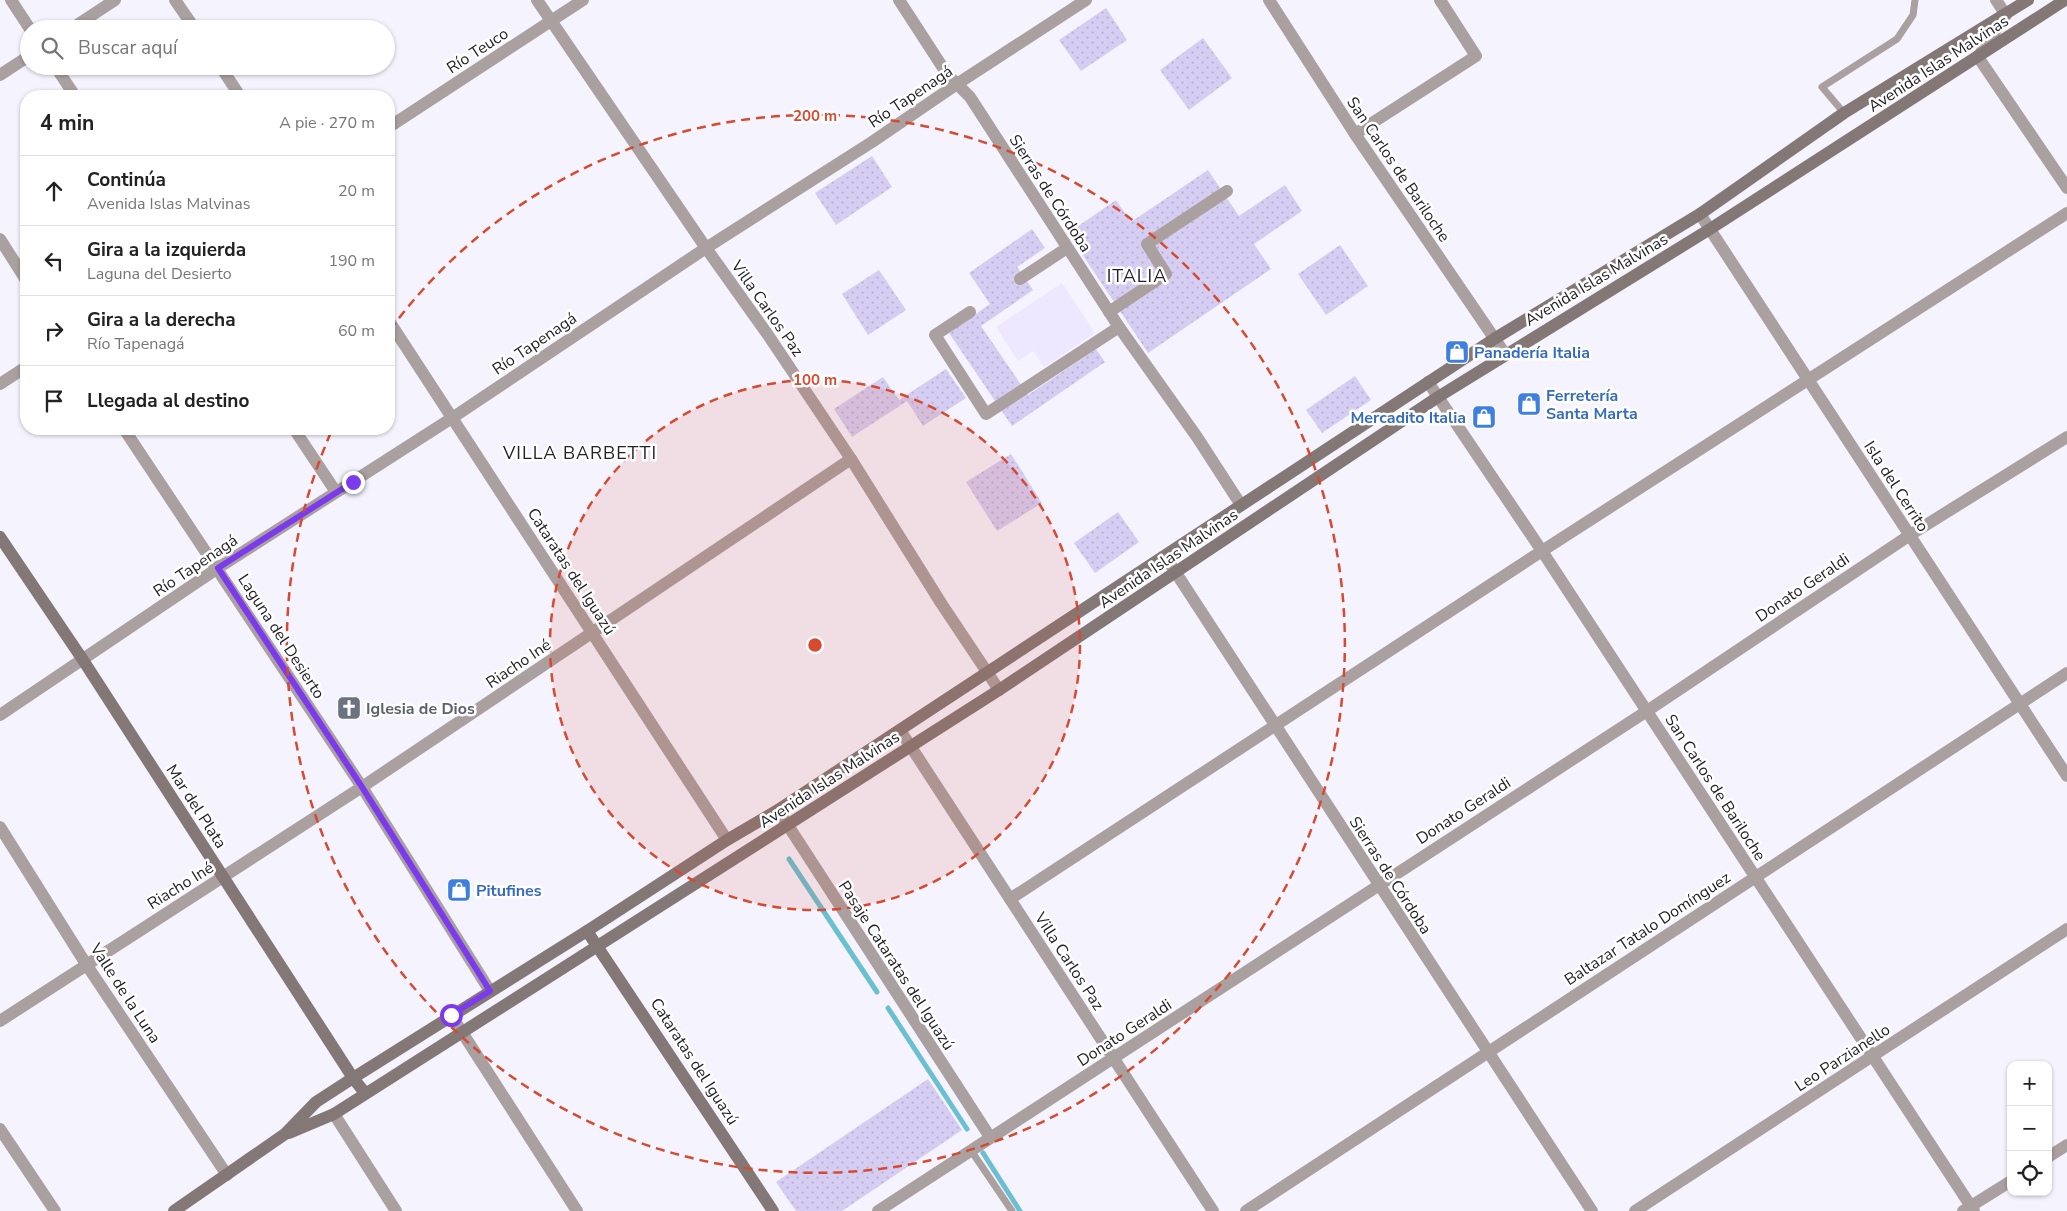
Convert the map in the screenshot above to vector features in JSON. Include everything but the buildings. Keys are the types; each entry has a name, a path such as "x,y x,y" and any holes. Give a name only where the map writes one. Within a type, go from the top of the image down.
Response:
{"main road":[{"name":"Avenida Islas Malvinas","path":"174,1211 285,1134 316,1102 726,840 778,810 1494,339 1700,214 1844,113 2028,0"},
{"name":"Avenida Islas Malvinas","path":"285,1134 334,1114 463,1033 910,745 999,690 1438,397 1710,229 2065,0"},
{"name":"Mar del Plata","path":"0,537 365,1094"},
{"name":"Cataratas del Iguazú","path":"587,930 773,1211"}],"street":[{"path":"11,0 24,20"},
{"path":"84,20 114,0"},
{"path":"175,0 189,20"},
{"name":"Villa Carlos Paz","path":"537,0 706,248 768,334 999,690"},
{"name":"Río Teuco","path":"395,123 583,0"},
{"name":"Sierras de Córdoba","path":"899,0 947,74 970,97 1109,312 1197,437 1241,505"},
{"name":"Río Tapenagá","path":"0,715 218,568 452,418 706,248 872,142 1086,0"},
{"name":"San Carlos de Bariloche","path":"1269,0 1355,134 1505,354"},
{"path":"1355,134 1476,56 1440,0"},
{"path":"1996,0 2006,15 1978,57 2067,188"},
{"path":"0,75 20,62"},
{"path":"62,75 71,90"},
{"path":"226,75 236,90"},
{"path":"1109,312 1166,274 1147,244 1227,191"},
{"path":"1010,899 1542,551 2067,212"},
{"name":"Isla del Cerrito","path":"1700,214 2067,776"},
{"path":"0,239 20,271"},
{"path":"1020,279 1067,248"},
{"path":"970,312 934,336 986,414 1119,326"},
{"name":"Cataratas del Iguazú","path":"395,330 593,632 726,840"},
{"path":"0,384 20,371"},
{"name":"San Carlos de Bariloche","path":"1428,382 1542,551 1873,1056 1969,1209"},
{"name":"Laguna del Desierto","path":"128,435 362,787 490,991"},
{"path":"298,435 336,492"},
{"name":"Donato Geraldi","path":"878,1211 970,1149 1114,1058 1647,711 1910,535 2067,436"},
{"name":"Riacho Iné","path":"0,1021 362,787 851,460"},
{"name":"Sierras de Córdoba","path":"1165,556 1592,1211"},
{"name":"Baltazar Tatalo Domínguez","path":"1246,1211 2067,673"},
{"name":"Villa Carlos Paz","path":"900,730 1213,1211"},
{"name":"Pasaje Cataratas del Iguazú","path":"778,810 990,1137"},
{"name":"Valle de la Luna","path":"0,827 86,964 227,1175"},
{"name":"Leo Parzianello","path":"1635,1211 2067,929"},
{"path":"451,1015 577,1211"},
{"path":"334,1114 396,1211"},
{"path":"0,1129 55,1211"},
{"path":"2052,1154 2067,1145"},
{"path":"1969,1209 2007,1184"}],"lane":[{"path":"1844,113 1822,87 1897,39 1913,15 1915,0"},
{"path":"970,1149 1012,1211"}],"shaded area":[{"path":"1106,8 1127,40 1081,71 1059,40"},
{"path":"1203,38 1232,78 1189,110 1160,70"},
{"path":"872,156 892,187 836,225 815,193"},
{"path":"1208,170 1239,216 1285,185 1302,211 1254,244 1271,269 1148,353 1068,233 1116,200 1131,222"},
{"path":"1032,229 1045,248 1017,267 1033,290 981,326 1028,395 1096,349 1105,362 1012,426 949,333 990,304 969,273"},
{"path":"1340,245 1368,286 1326,315 1298,274"},
{"path":"879,270 906,310 868,335 842,294"},
{"path":"1062,283 1095,333 1044,367 1033,351 1018,361 996,327"},
{"path":"946,369 966,398 923,426 907,401 852,437 834,409 883,377 899,400"},
{"path":"1355,376 1371,400 1322,433 1306,410"},
{"path":"1011,454 1042,503 997,531 966,482"},
{"path":"1118,512 1139,542 1095,573 1074,543"},
{"path":"928,1079 962,1130 842,1211 796,1211 776,1182"}],"waterway":[{"path":"789,859 877,992"},
{"path":"888,1008 967,1129"},
{"path":"983,1153 1020,1211"}],"place":[{"name":"Panadería Italia","path":"1457,352"},
{"name":"Ferretería Santa Marta","path":"1529,404"},
{"name":"Mercadito Italia","path":"1484,417"},
{"name":"Iglesia de Dios","path":"349,708"},
{"name":"Pitufines","path":"459,890"}],"district":[{"name":"ITALIA","path":"1137,276"},
{"name":"VILLA BARBETTI","path":"580,453"}],"route":[{"path":"353,482 218,568 362,787 490,991 451,1015"}]}
